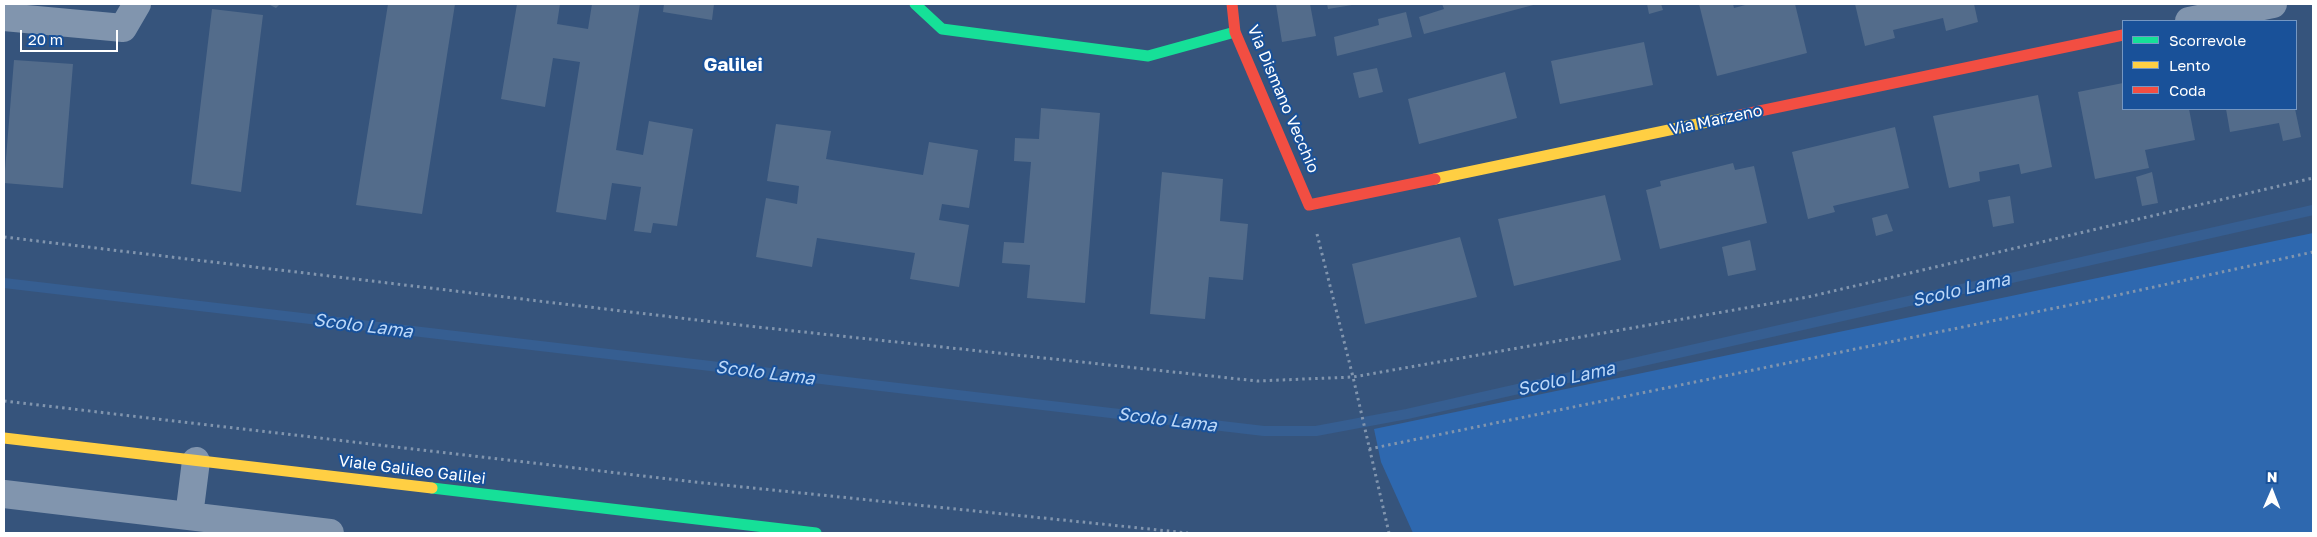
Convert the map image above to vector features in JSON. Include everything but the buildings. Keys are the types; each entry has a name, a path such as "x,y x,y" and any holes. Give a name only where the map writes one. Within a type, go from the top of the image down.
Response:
{"street":[{"path":"4,17 123,28 137,4"},
{"path":"914,4 942,29 1148,56 1235,32"},
{"name":"Via Dismano Vecchio","path":"1232,4 1235,32 1309,205"},
{"path":"2194,20 2273,4"},
{"name":"Via Marzeno","path":"1309,205 2122,35"},
{"name":"Viale Galileo Galilei","path":"4,438 816,533"},
{"path":"189,516 196,461"},
{"path":"4,494 319,533"}],"path":[{"path":"4,237 740,325 829,333 903,343 1257,381 1354,377 1808,297 2313,178"},
{"path":"1309,205 1354,377 1389,533"},
{"path":"1369,450 2094,300 2313,252"},
{"path":"4,401 686,481 1188,533"}],"shaded area":[{"path":"2313,233 2313,533 1413,533 1381,462 1374,429"}],"waterway":[{"name":"Scolo Lama","path":"4,283 1264,431 1316,431 1407,414 2313,210"}],"traffic: fast":[{"path":"915,4 942,29 1148,56 1235,32"},
{"path":"432,488 816,533"}],"traffic: slow":[{"path":"1435,179 1731,117"},
{"path":"4,438 432,488"}],"traffic: jam":[{"path":"1232,4 1235,32 1309,205 1435,179"},
{"path":"1731,117 2122,35"}],"district":[{"name":"Galilei","path":"733,65"}]}
